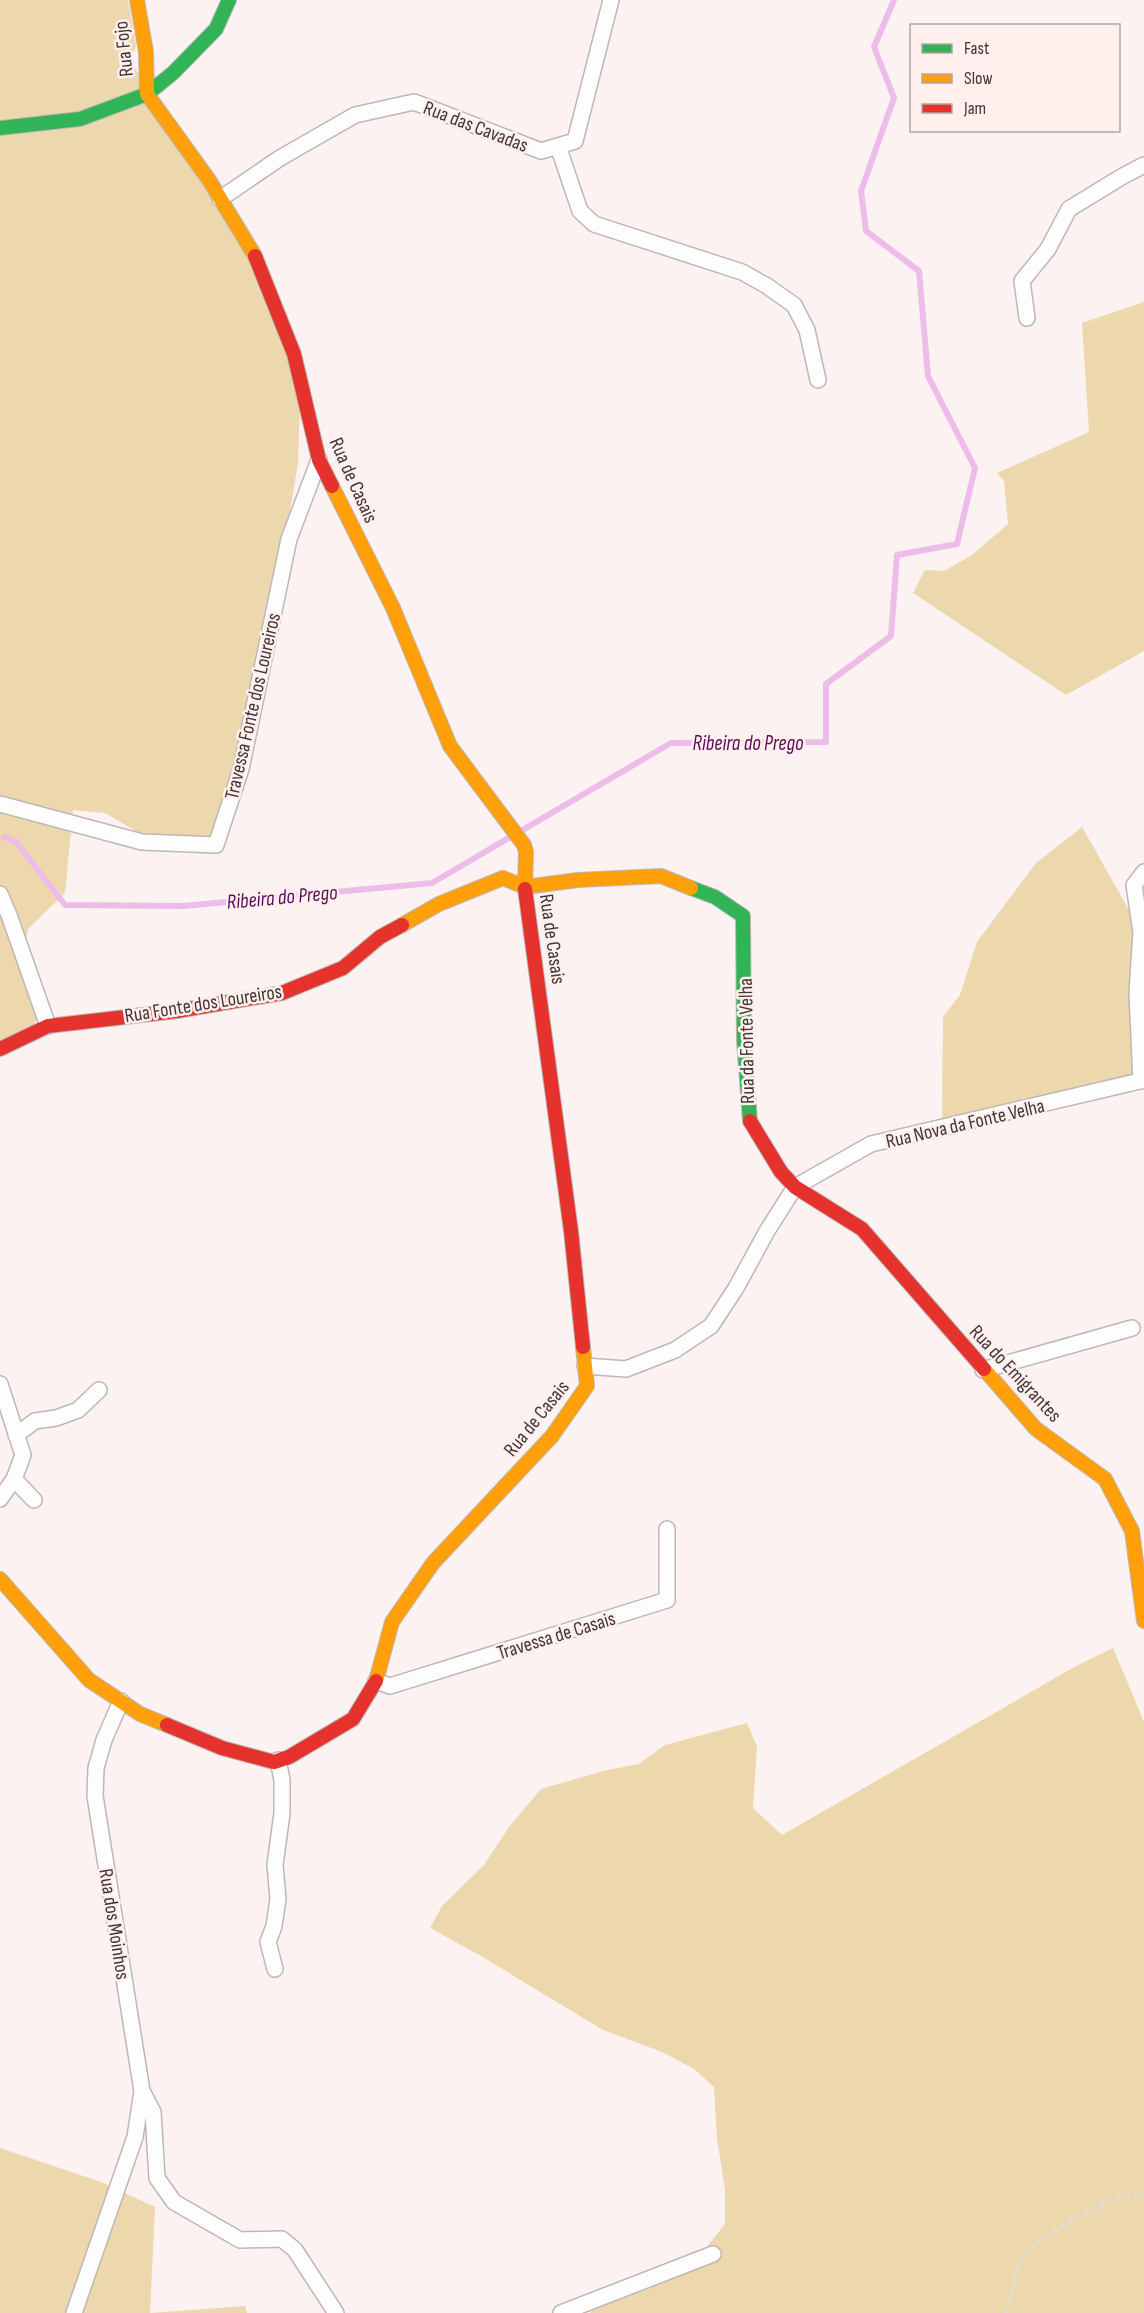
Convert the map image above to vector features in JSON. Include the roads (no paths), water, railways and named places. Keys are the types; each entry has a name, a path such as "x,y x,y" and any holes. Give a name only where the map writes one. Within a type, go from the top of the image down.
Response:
{"street":[{"name":"Rua Fojo","path":"137,0 146,52 147,94"},
{"path":"0,128 80,119 147,94 173,73 216,29 229,0"},
{"name":"Rua das Cavadas","path":"220,199 280,158 355,115 414,102 541,151 575,141 611,0"},
{"name":"Rua de Casais","path":"147,94 209,180 259,262 294,354 319,460 393,608 450,746 524,845 526,852 525,887 571,1231 585,1366 586,1386 552,1436 433,1563 392,1622 376,1681 353,1719 289,1757 278,1760"},
{"path":"558,146 580,211 594,225 742,273 768,286 794,305 807,330 818,380"},
{"path":"1027,318 1022,281 1048,249 1069,209 1144,165"},
{"name":"Travessa Fonte dos Loureiros","path":"0,804 142,842 216,845 241,769 289,539 319,460"},
{"path":"1143,1080 1137,993 1141,933 1134,885 1144,872"},
{"name":"Rua da Fonte Velha","path":"525,887 578,880 661,876 715,897 743,916 744,1041 748,1118 782,1172 795,1187"},
{"name":"Rua Fonte dos Loureiros","path":"0,1048 48,1026 177,1011 282,993 343,968 380,937 439,904 503,878 525,887"},
{"path":"0,894 48,1026"},
{"name":"Rua Nova da Fonte Velha","path":"795,1187 871,1144 1143,1080"},
{"path":"585,1366 626,1369 675,1350 711,1326 795,1187"},
{"name":"Rua do Emigrantes","path":"795,1187 862,1229 1036,1429 1105,1479 1132,1531 1144,1621"},
{"path":"983,1370 1132,1328"},
{"path":"0,1384 23,1455 14,1479 0,1499"},
{"path":"16,1435 35,1421 56,1418 78,1410 99,1390"},
{"path":"14,1479 34,1500"},
{"name":"Travessa de Casais","path":"376,1681 390,1686 667,1600 667,1529"},
{"path":"0,1579 90,1680 140,1714 222,1748 274,1762 278,1760 282,1780 282,1813 275,1865 278,1899 274,1926 268,1942 274,1969"},
{"name":"Rua dos Moinhos","path":"74,2313 135,2137 142,2091 95,1796 96,1768 104,1740 121,1701"},
{"path":"142,2091 153,2112 157,2178 174,2202 240,2240 282,2239 296,2250 336,2313"},
{"path":"563,2313 713,2254"}],"waterway":[{"name":"Ribeira do Prego","path":"4,837 16,842 65,905 183,906 432,883 671,743 826,742 826,684 891,636 897,555 957,544 975,468 928,376 919,271 866,231 861,191 894,98 874,47 894,0"}]}
